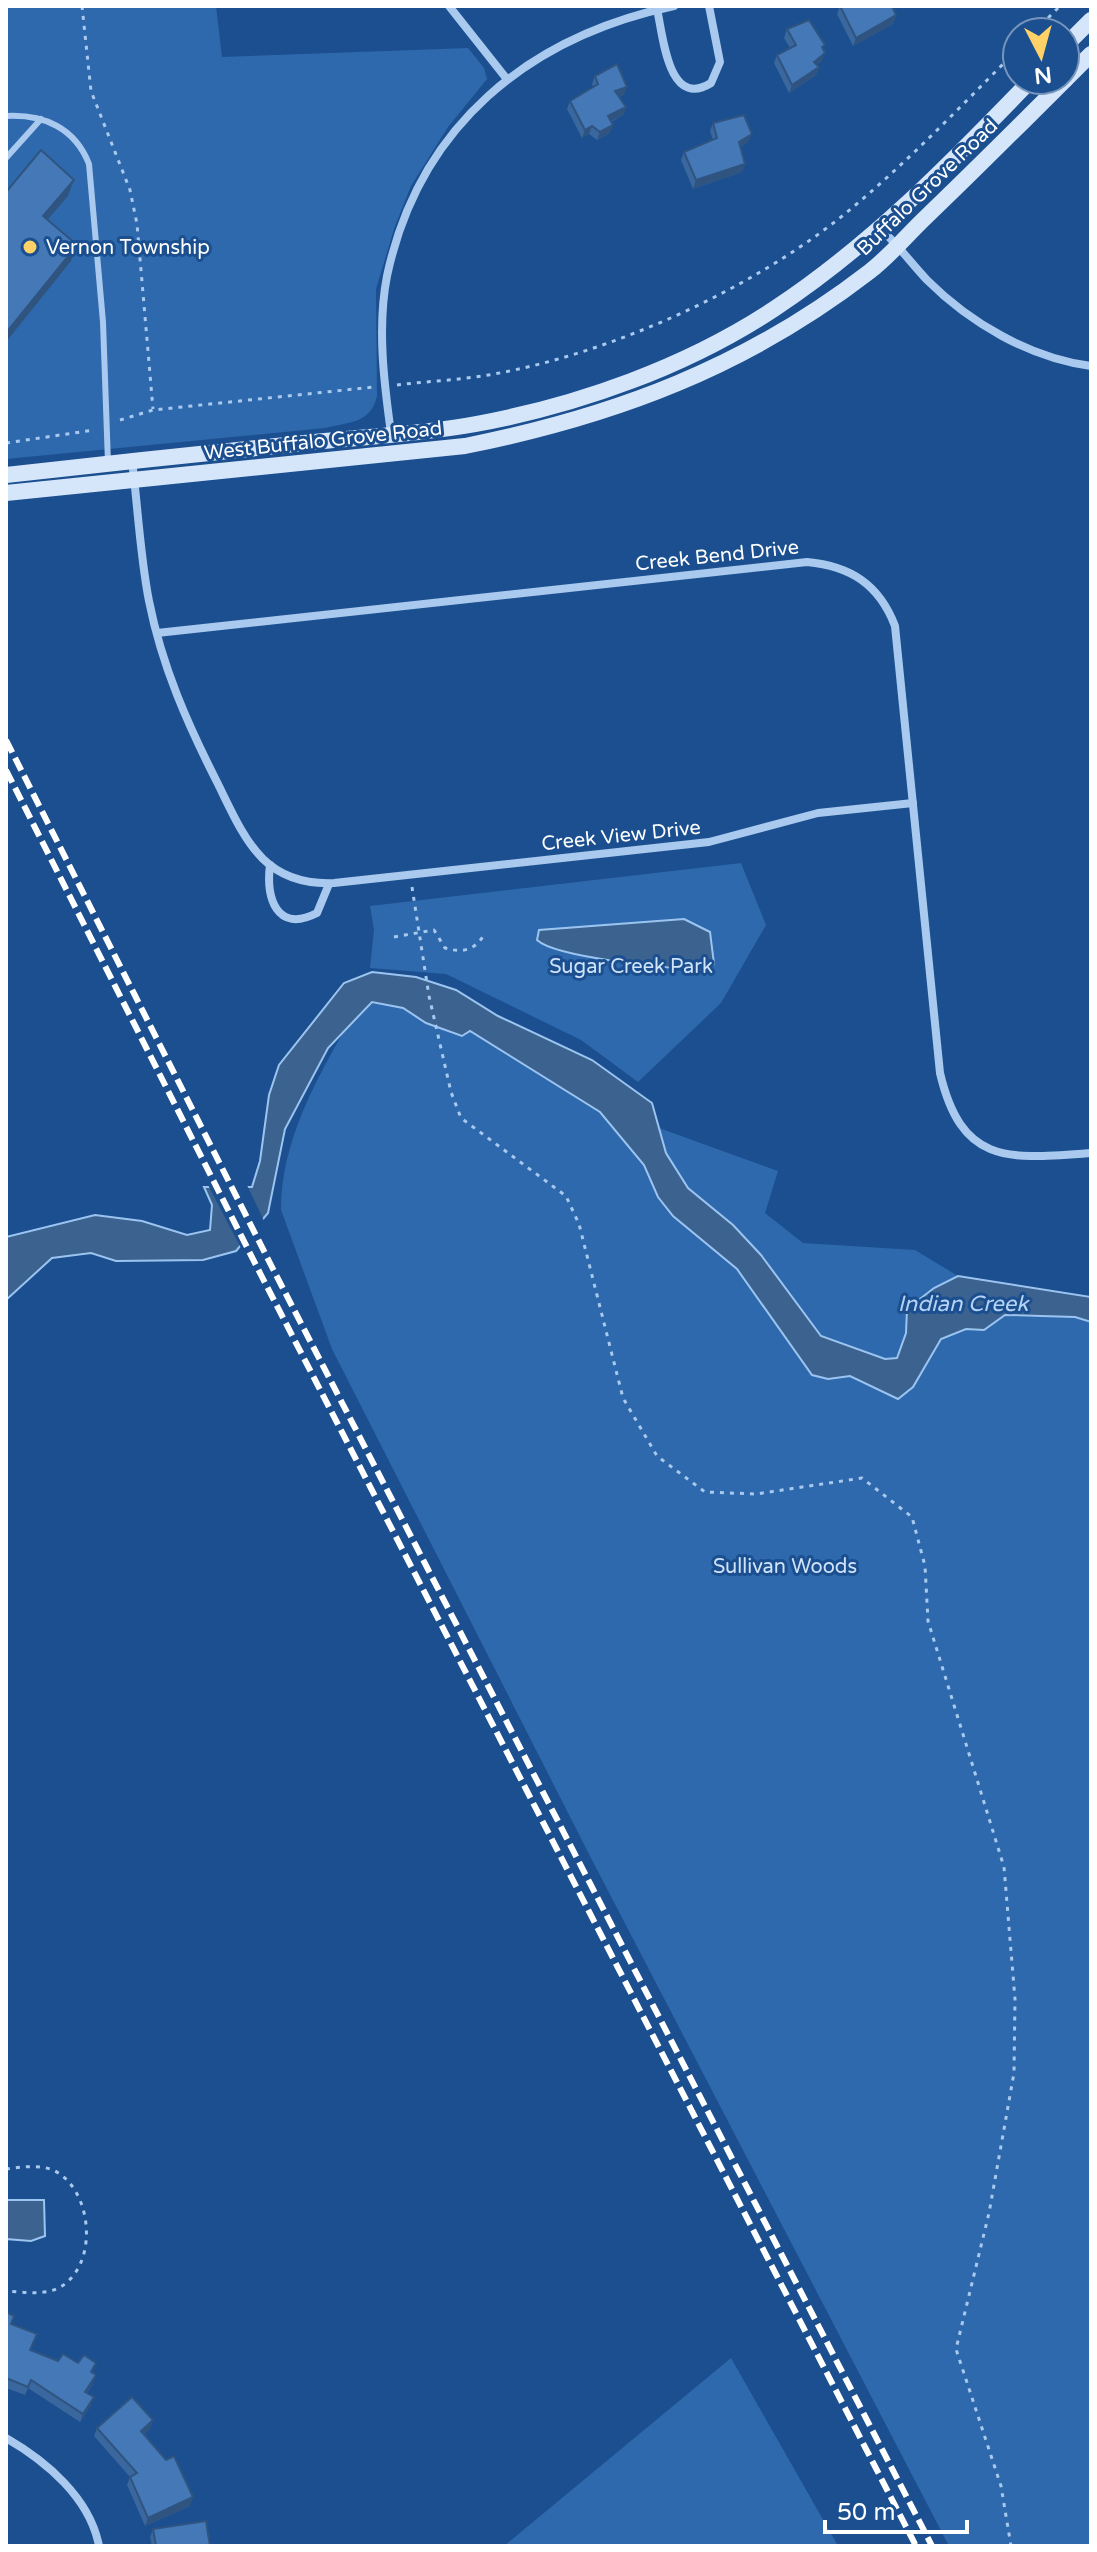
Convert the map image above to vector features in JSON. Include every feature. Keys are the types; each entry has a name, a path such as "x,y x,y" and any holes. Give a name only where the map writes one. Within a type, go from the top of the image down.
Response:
{"main road":[{"name":"Buffalo Grove Road","path":"629,380 686,357 771,311 881,229 1015,96"},
{"name":"Buffalo Grove Road","path":"639,401 729,360 804,318 868,273 1049,96"},
{"name":"West Buffalo Grove Road","path":"6,475 474,424 563,404 629,380"},
{"name":"West Buffalo Grove Road","path":"6,493 465,446 536,432 639,401"}],"street":[{"path":"449,6 506,78"},
{"path":"391,433 383,347 387,278 406,212 418,187 457,127 506,78 586,32 674,6"},
{"path":"657,9 672,74 681,84 696,88 711,83 720,67 709,6"},
{"path":"881,229 926,279 979,323 1073,364 1091,366"},
{"name":"Creek View Drive","path":"132,461 143,562 157,633 190,728 244,835 270,865 294,879 329,884 709,842 818,813 913,803"},
{"name":"Creek Bend Drive","path":"157,633 807,562 836,565 865,579 880,596 895,626 940,1073 948,1107 976,1141 994,1152 1023,1158 1091,1153"},
{"path":"270,865 267,889 270,900 275,909 292,917 317,913 329,884"},
{"path":"6,2438 27,2450 75,2493 99,2546"}],"lane":[{"path":"6,116 41,119 70,132 81,145 89,164 103,322 108,464"},
{"path":"6,158 41,119"}],"path":[{"path":"82,6 91,91 130,190 137,224 153,410"},
{"path":"413,383 494,374 549,360 626,335 730,289 787,255 855,205 924,143 1001,66"},
{"path":"6,443 89,433 106,424 153,410 363,388"},
{"path":"413,901 421,956 451,1092 461,1118 566,1196 579,1224 623,1398 657,1456 705,1492 756,1494 862,1478 912,1517 925,1566 928,1621 1004,1867 1015,1999 1014,2073 989,2213 956,2349 1001,2486 1011,2546"},
{"path":"394,937 434,930 445,948 457,952 474,947 484,935"},
{"path":"6,2169 52,2169 70,2182 81,2206 87,2235 84,2259 65,2284 43,2293 6,2291"}],"green space":[{"path":"6,6 216,6 222,57 468,48 484,68 487,79 448,127 411,186 395,226 376,289 377,396 370,412 358,420 325,428 6,459"},
{"name":"Sugar Creek Park","path":"741,863 766,925 721,1003 638,1082 581,1040 446,974 370,968 374,930 370,906"},
{"name":"Sullivan Woods","path":"404,985 615,1112 778,1171 765,1213 803,1243 915,1250 958,1276 961,1316 1075,1317 1091,1322 1091,2546 949,2546 592,1860 332,1349 281,1210 283,1180 289,1151 310,1095 368,989"},
{"path":"731,2358 838,2546 504,2546"}],"water":[{"path":"684,919 710,932 714,964 705,970 591,957 567,952 537,940 539,930"},
{"name":"Indian Creek","path":"372,972 416,977 456,990 498,1016 592,1060 652,1103 666,1153 688,1188 733,1225 761,1255 821,1336 885,1359 897,1358 906,1333 907,1309 934,1288 958,1276 1091,1297 1091,1322 1075,1317 1005,1315 984,1330 966,1329 941,1339 913,1387 898,1399 850,1376 828,1379 812,1375 737,1269 673,1216 658,1197 644,1165 600,1112 470,1031 462,1036 426,1023 403,1008 372,1002 328,1048 285,1129 268,1213 236,1251 203,1260 116,1261 91,1253 52,1258 6,1300 6,1237 95,1215 142,1221 187,1235 210,1230 212,1205 204,1187 252,1187 260,1161 269,1095 279,1065 344,983"},
{"path":"6,2200 44,2200 45,2236 31,2241 6,2239"}],"pier":[{"path":"207,1183 246,1183 265,1223 242,1250"}],"building":[{"path":"840,6 892,6 896,15 856,38"},
{"path":"809,20 825,45 822,47 825,53 814,62 819,67 792,85 777,55 796,45 787,29"},
{"path":"617,64 627,87 615,91 626,107 608,116 613,125 600,132 592,126 585,130 570,101 598,84 595,76"},
{"path":"744,115 752,134 739,142 745,164 696,180 684,152 717,138 713,123"},
{"name":"Vernon Township","path":"41,150 74,180 43,216 77,245 6,333 6,192"},
{"path":"6,2312 14,2316 11,2324 37,2334 30,2350 58,2361 63,2354 78,2363 84,2355 96,2363 91,2372 96,2375 85,2392 94,2397 83,2414 31,2380 28,2387 6,2378"},
{"path":"132,2397 153,2420 141,2431 166,2460 174,2456 193,2497 148,2518 130,2477 137,2473 97,2428"},
{"path":"206,2521 210,2546 156,2546 153,2529"}],"railway":[{"path":"6,740 273,1269 932,2546"},
{"path":"6,770 261,1275 916,2546"}],"place":[{"name":"Vernon Township","path":"30,247"}]}
